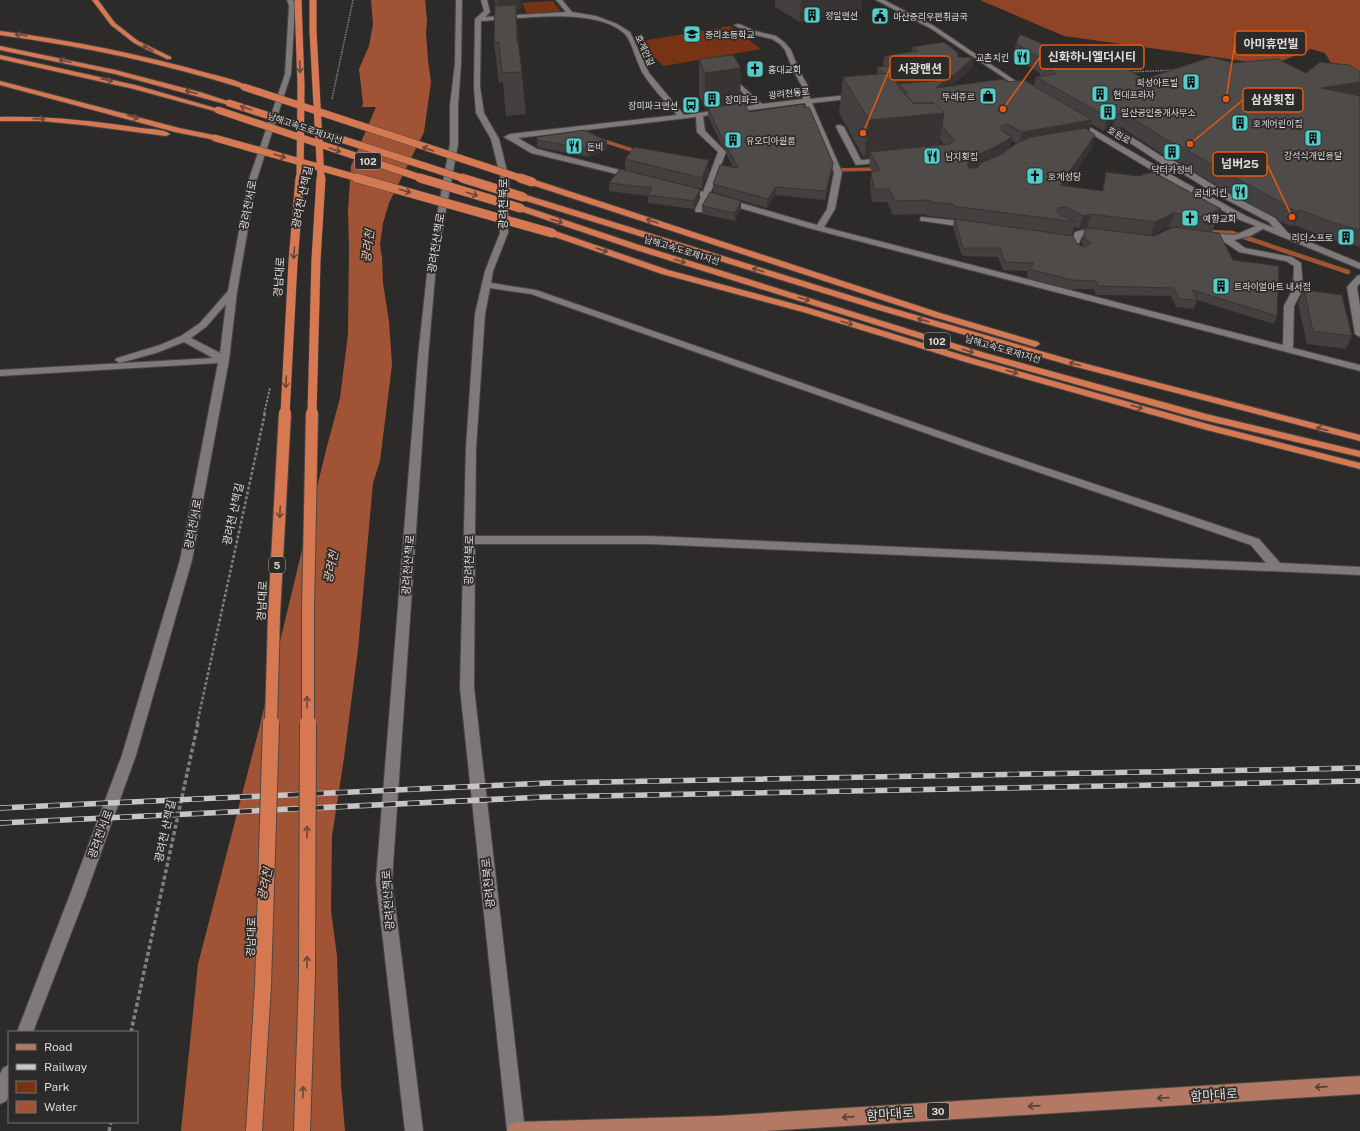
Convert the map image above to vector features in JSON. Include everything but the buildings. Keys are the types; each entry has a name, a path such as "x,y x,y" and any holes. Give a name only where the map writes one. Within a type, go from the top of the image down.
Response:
{"highway":[{"path":"95,0 113,24 136,42 163,56 209,75"},
{"name":"경남대로","path":"254,1131 262,985 274,615 292,270 300,184 301,86 298,0"},
{"path":"302,1131 307,977 308,610 316,276 321,182 313,31 313,0"},
{"path":"0,32 59,40 117,51 209,75 937,315 1304,425"},
{"name":"남해고속도로제1지선","path":"0,48 90,66 229,103 400,159 893,311 1072,363 1304,425 1360,438"},
{"name":"남해고속도로제1지선","path":"0,57 135,86 218,110 390,169 520,208 636,247 982,355 1204,417 1360,454"},
{"path":"0,83 178,130 215,138 552,232 665,272 806,310 972,361 1176,418 1360,466"},
{"path":"0,119 41,119 104,125 179,136 215,138"}],"main road":[{"name":"함마대로","path":"516,1131 718,1125 1360,1085"}],"street":[{"name":"광려천서로","path":"25,1031 77,897 129,755 186,560 224,360 232,292 252,182 288,74 292,6 290,0"},
{"name":"광려천산책로","path":"414,1131 384,880 413,506 422,357 432,265 454,144 454,105 458,64 459,0"},
{"name":"광려천북로","path":"484,0 487,12 478,19 477,87 480,113 495,139 505,179 504,233 486,285 480,314 471,448 467,688 516,1131"},
{"path":"559,0 570,14"},
{"path":"879,0 932,27 1033,95"},
{"name":"호계안길","path":"478,19 570,14 594,17 615,25 628,33 646,74 682,117"},
{"path":"737,25 753,33 774,37 782,43 788,50 796,70 806,88 807,100 838,172 831,209 819,228"},
{"path":"723,70 760,106"},
{"path":"998,84 1014,82"},
{"name":"광려천동로","path":"495,139 510,136 682,117 807,100 866,95"},
{"path":"699,114 702,132 722,152 699,210"},
{"name":"호원로","path":"1066,115 1181,184 1243,218 1360,266"},
{"path":"840,127 859,163 895,159"},
{"path":"1116,131 1217,191 1272,220 1286,236"},
{"path":"1088,137 1098,135"},
{"path":"510,136 534,151 641,178"},
{"path":"679,187 819,228 1360,368"},
{"path":"924,219 982,226"},
{"path":"1194,234 1226,239 1247,235 1262,226"},
{"path":"1047,237 1076,238 1087,232 1106,234"},
{"path":"1226,239 1242,250 1289,259 1298,265 1298,289 1289,306 1288,350"},
{"path":"1360,278 1352,287 1360,334"},
{"path":"486,285 533,292 974,447 1255,542 1277,568"},
{"path":"94,366 142,354 184,338 203,325 232,292"},
{"path":"184,338 224,360"},
{"path":"0,373 94,366 224,360"},
{"path":"469,540 650,540 1360,571"},
{"path":"0,1095 6,1078"}],"path":[{"path":"331,102 353,0"},
{"path":"1129,72 1181,70"},
{"name":"광려천 산책길","path":"131,1031 271,383"}],"green space":[{"path":"553,1 560,11 527,14 522,3"},
{"path":"730,26 761,49 664,66 636,42"}],"shaded area":[{"path":"980,0 1360,0 1360,83 1338,75 1325,53 1311,49 1272,65 1064,36"}],"water":[{"name":"광려천","path":"371,0 425,0 428,61 431,82 424,132 389,203 383,223 380,245 383,283 389,321 392,365 380,461 373,483 358,649 332,836 331,911 337,956 341,1085 345,1131 181,1131 198,964 259,729 326,450 340,398 348,334 348,211 351,166 376,107 362,107 363,103 359,69 369,46 373,24"}],"waterway":[{"path":"601,140 638,152"},
{"path":"833,170 878,169"},
{"path":"1183,228 1209,232 1232,233 1348,272"}],"railway":[{"path":"0,808 549,783 1360,768"},
{"path":"0,823 544,797 1360,781"}],"place":[{"name":"정일맨션","path":"812,15"},
{"name":"마산중리우편취급국","path":"880,16"},
{"name":"중리초등학교","path":"692,34"},
{"name":"교촌치킨","path":"1022,57"},
{"name":"홍대교회","path":"755,69"},
{"name":"희성아트빌","path":"1191,82"},
{"name":"현대프라자","path":"1100,94"},
{"name":"뚜레쥬르","path":"988,96"},
{"name":"장미파크","path":"712,99"},
{"name":"아미휴먼빌","path":"1226,99"},
{"name":"장미파크맨션","path":"691,105"},
{"name":"신화하니엘더시티","path":"1003,109"},
{"name":"일산공인중개사무소","path":"1108,112"},
{"name":"호계어린이집","path":"1240,123"},
{"name":"서광맨션","path":"863,133"},
{"name":"강석식개인용달","path":"1313,138"},
{"name":"유오디아원룸","path":"733,140"},
{"name":"삼삼횟집","path":"1190,144"},
{"name":"돈비","path":"574,146"},
{"name":"닥터카정비","path":"1172,152"},
{"name":"남지횟집","path":"932,156"},
{"name":"호계성당","path":"1035,176"},
{"name":"굽네치킨","path":"1240,192"},
{"name":"넘버25","path":"1292,217"},
{"name":"예향교회","path":"1190,218"},
{"name":"리더스프로","path":"1346,237"},
{"name":"트라이얼마트 내서점","path":"1221,286"}]}
